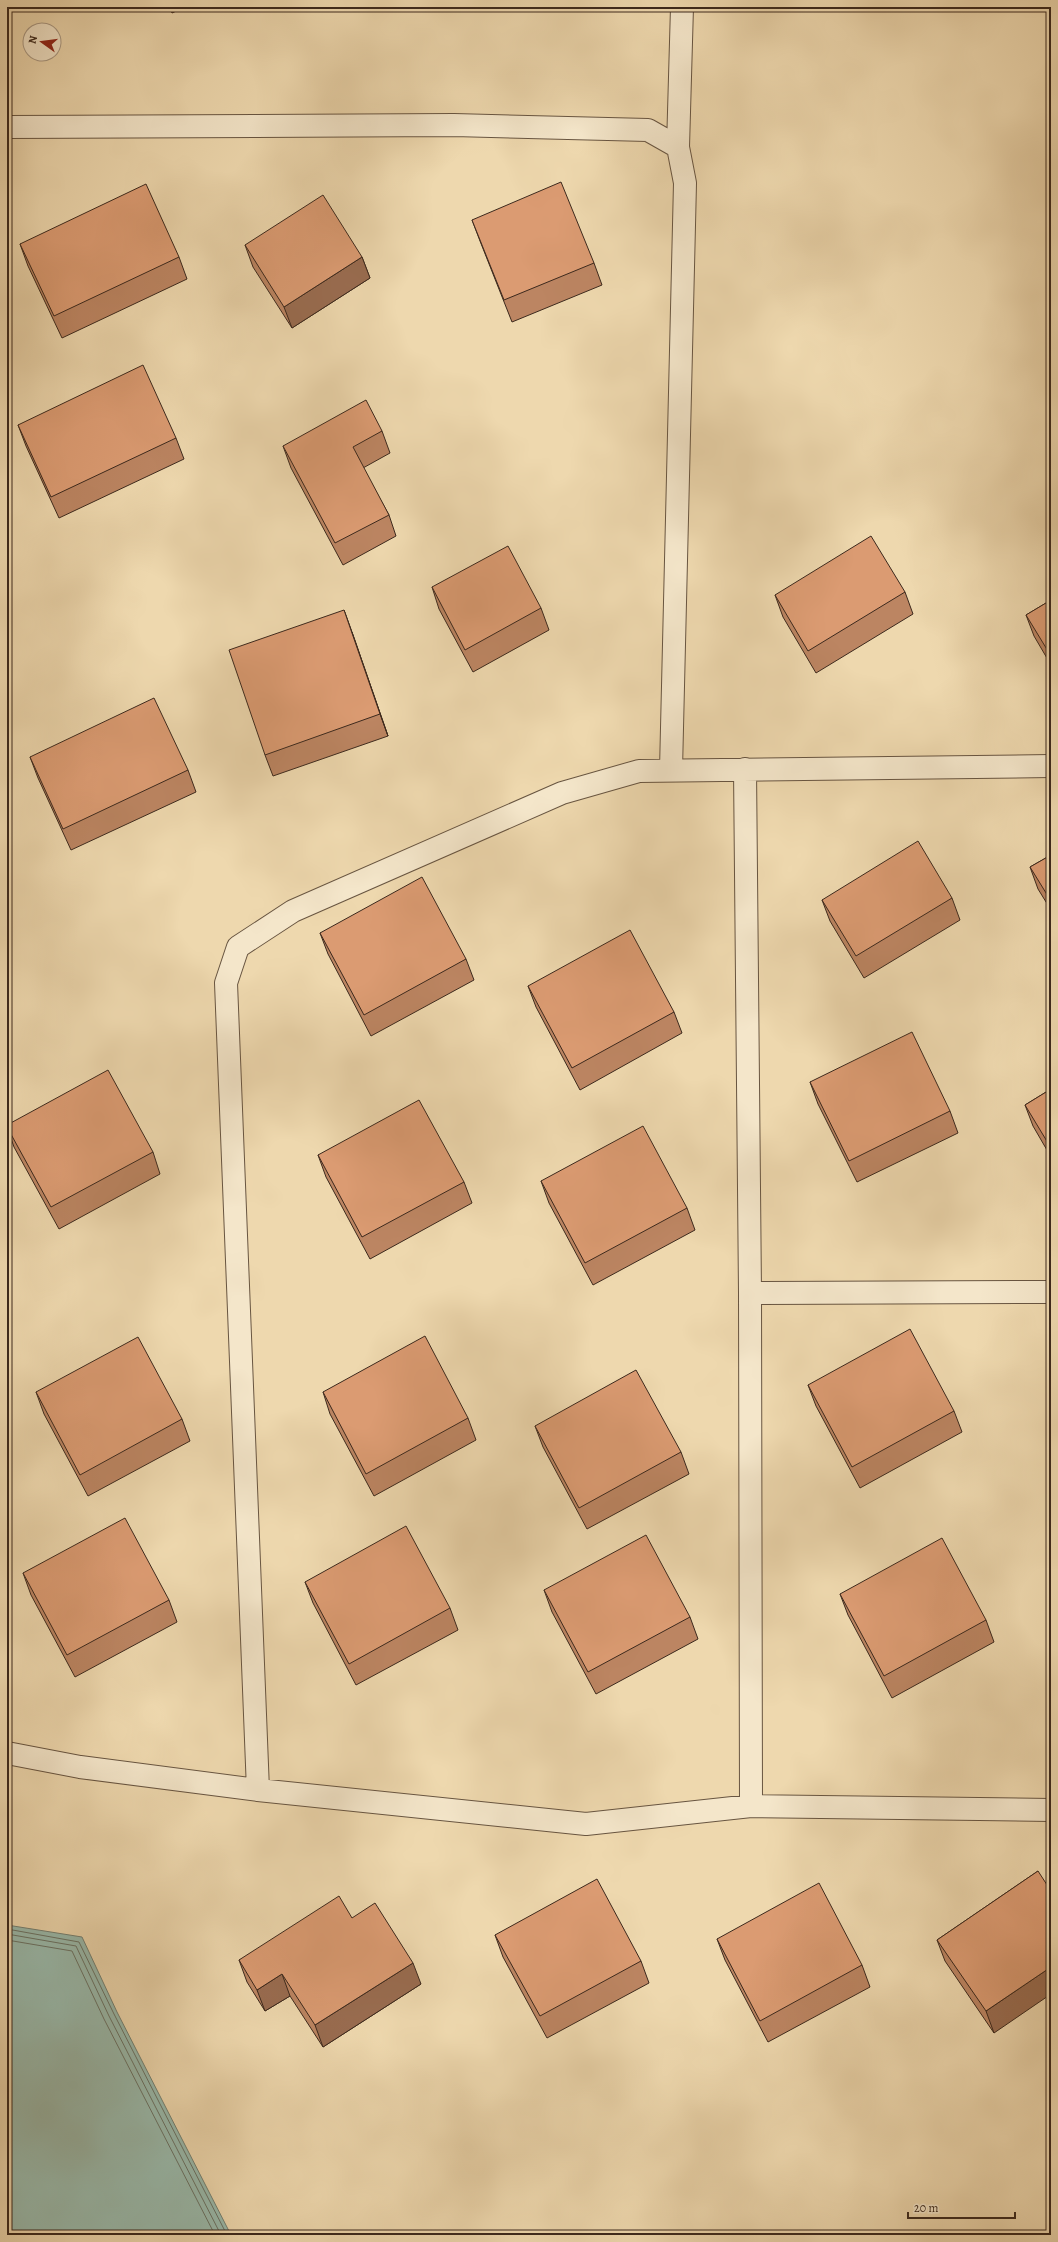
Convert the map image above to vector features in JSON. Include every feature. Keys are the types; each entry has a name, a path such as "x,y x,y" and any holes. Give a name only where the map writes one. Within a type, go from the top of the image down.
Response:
{"street":[{"path":"671,770 685,184 678,147 682,7"},
{"path":"7,127 454,125 648,130 678,147"},
{"path":"258,1790 226,983 238,947 293,911 562,793 640,771 1051,766"},
{"path":"745,769 750,1293 751,1806"},
{"path":"750,1293 1051,1292"},
{"path":"7,1753 80,1767 258,1790 586,1824 751,1806 1051,1810"}],"water":[{"path":"7,1925 82,1937 117,2012 231,2235 7,2235"}],"building":[{"path":"561,182 594,263 504,300 472,220"},
{"path":"146,184 179,257 54,316 20,244"},
{"path":"323,195 362,257 284,307 245,245"},
{"path":"143,365 176,438 51,497 18,425"},
{"path":"366,400 382,431 353,447 389,515 335,543 283,446"},
{"path":"871,536 905,592 808,651 775,595"},
{"path":"508,546 541,608 465,650 432,587"},
{"path":"1051,600 1051,656 1026,615"},
{"path":"344,610 380,714 265,755 229,650"},
{"path":"154,698 188,770 63,829 30,757"},
{"path":"918,841 952,898 856,956 822,900"},
{"path":"1051,855 1051,901 1030,867"},
{"path":"422,877 466,959 364,1015 320,933"},
{"path":"630,930 674,1012 572,1068 528,986"},
{"path":"912,1032 950,1111 849,1161 810,1082"},
{"path":"108,1070 153,1152 51,1207 7,1125"},
{"path":"1051,1089 1051,1148 1025,1105"},
{"path":"419,1100 464,1182 362,1237 318,1155"},
{"path":"643,1126 687,1208 585,1263 541,1181"},
{"path":"910,1329 954,1411 852,1467 808,1385"},
{"path":"425,1336 468,1418 366,1474 323,1392"},
{"path":"138,1337 182,1419 80,1475 36,1392"},
{"path":"636,1370 681,1452 579,1508 535,1426"},
{"path":"125,1518 169,1600 67,1655 23,1573"},
{"path":"406,1526 450,1608 349,1664 305,1582"},
{"path":"646,1535 690,1617 588,1672 544,1590"},
{"path":"942,1538 986,1620 884,1676 840,1594"},
{"path":"1038,1871 1051,1891 1051,1967 986,2011 937,1940"},
{"path":"597,1879 641,1961 540,2016 495,1935"},
{"path":"819,1883 862,1965 760,2021 717,1939"},
{"path":"339,1896 352,1918 375,1903 413,1963 315,2025 282,1974 257,1990 239,1960"}]}
